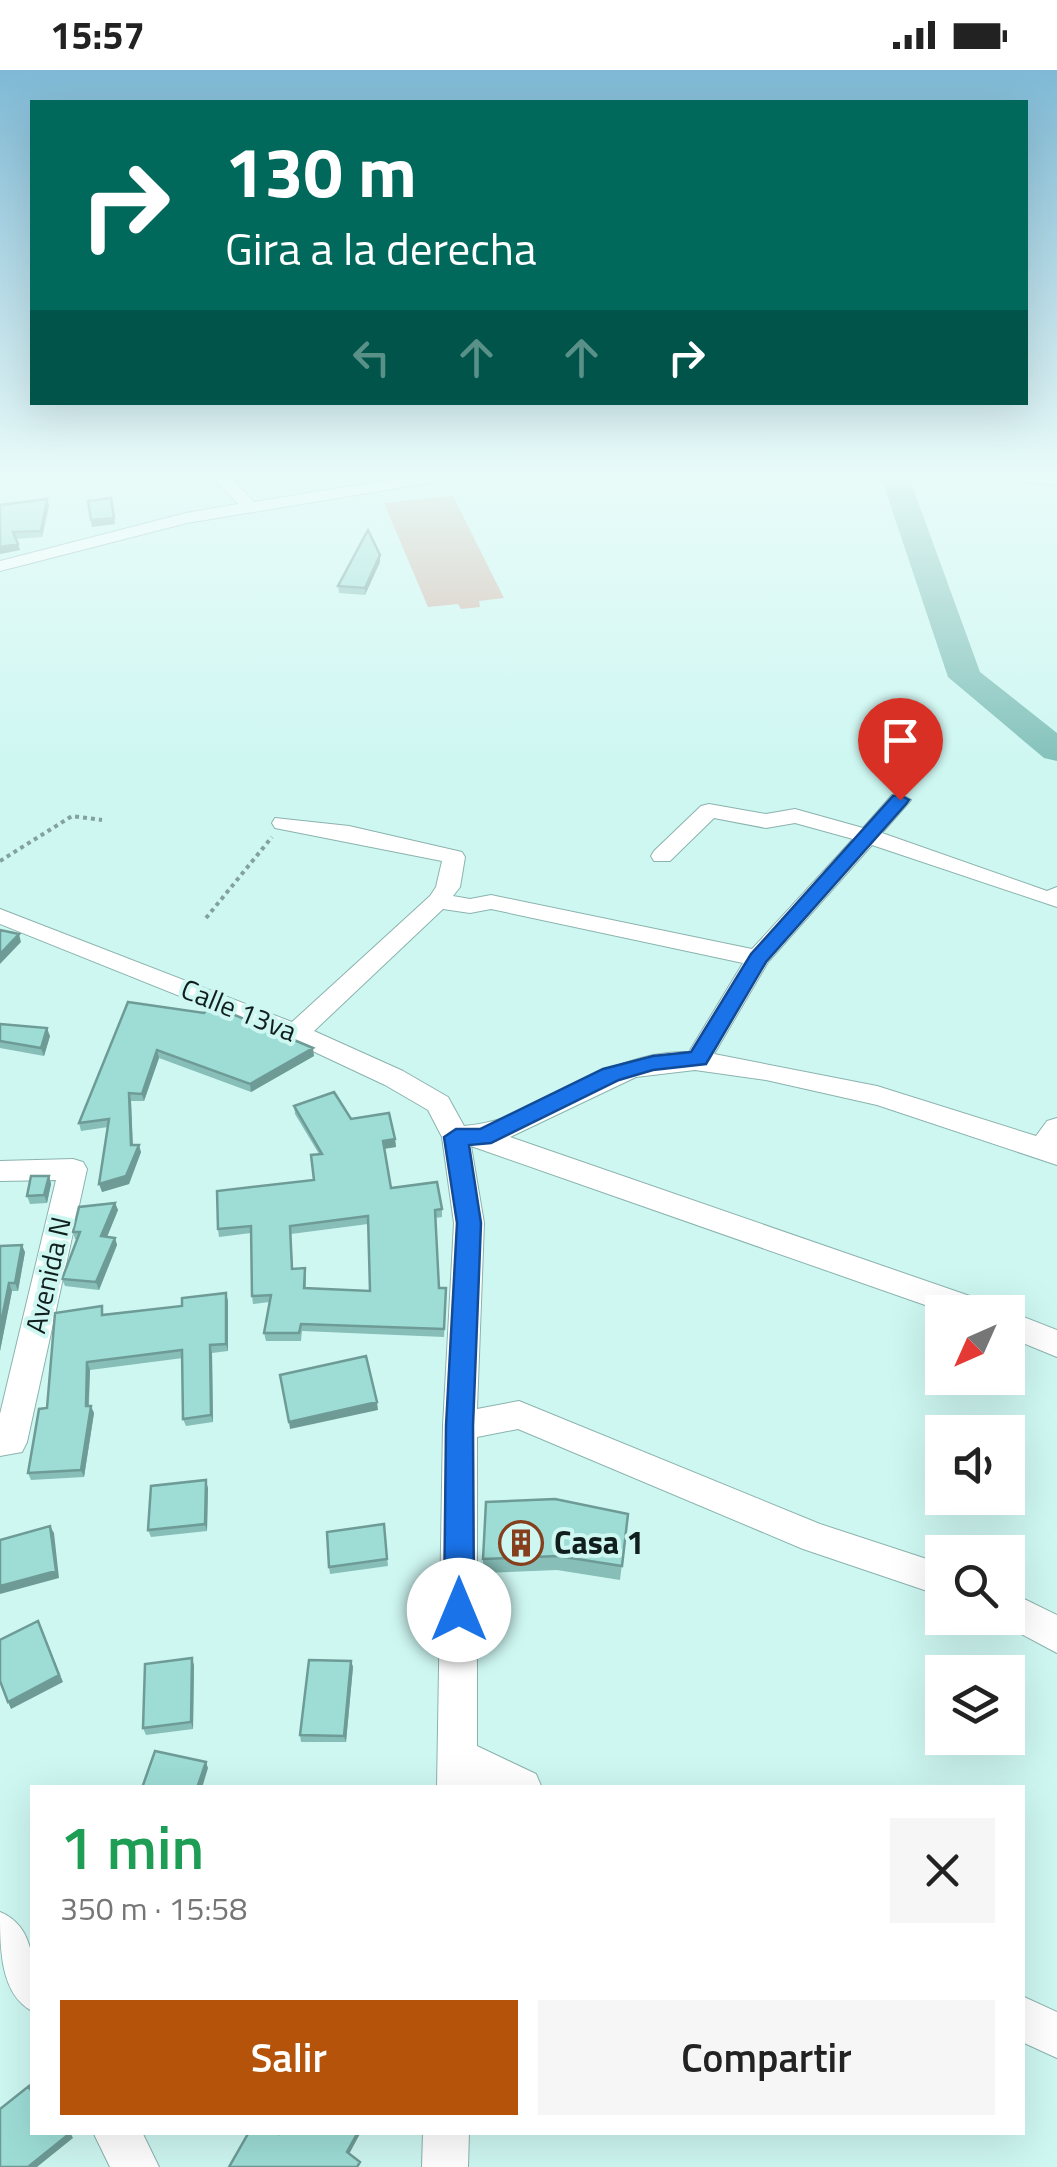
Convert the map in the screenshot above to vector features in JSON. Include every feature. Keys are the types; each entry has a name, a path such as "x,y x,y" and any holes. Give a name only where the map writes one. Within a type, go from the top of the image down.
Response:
{"street":[{"path":"698,1059 758,958 900,800"},
{"path":"662,856 710,811 766,821 795,816 868,836 1053,902 1057,894"},
{"path":"283,823 349,832 454,856 448,887 438,901 296,1033"},
{"path":"438,901 470,906 491,902 758,958"},
{"name":"Calle 13va","path":"0,916 296,1033 394,1078 438,1104 470,1137"},
{"path":"470,1137 611,1075 653,1063 698,1059 836,1083 1052,1144"},
{"path":"470,1137 930,1295"},
{"path":"470,1137 460,1426 458,1773 509,1785"},
{"name":"Avenida N","path":"0,1171 72,1169 10,1442 0,1442"},
{"path":"1025,1331 1057,1344"},
{"path":"460,1426 519,1415 815,1538 925,1574"},
{"path":"1025,1617 1057,1635"},
{"path":"0,1932 30,1985"},
{"path":"1025,2020 1057,2036"},
{"path":"118,2135 136,2167"},
{"path":"445,2167 446,2135"}],"path":[{"path":"0,861 72,816 102,820"},
{"path":"200,911 208,916 283,823"}],"shaded area":[{"path":"414,575 492,575 504,598 479,601 480,607 428,607"}],"building":[{"path":"344,575 371,575 365,588 338,586"},
{"path":"0,930 19,934 0,954"},
{"path":"128,1002 204,1013 211,1005 313,1048 250,1084 157,1050 142,1094 129,1093 131,1145 139,1145 126,1176 99,1184 109,1119 79,1123"},
{"path":"0,1024 47,1028 41,1048 0,1041"},
{"path":"334,1092 351,1119 389,1113 395,1139 383,1141 391,1188 437,1182 442,1209 435,1210 439,1288 446,1288 444,1329 301,1324 299,1333 264,1333 271,1295 252,1296 251,1226 218,1229 217,1191 314,1180 311,1155 322,1154 294,1106","holes":["368,1216 370,1291 304,1288 305,1268 292,1269 290,1226"]},
{"path":"31,1176 49,1176 44,1195 27,1196"},
{"path":"115,1203 101,1236 115,1238 96,1282 62,1279 80,1232 73,1232 79,1207"},
{"path":"22,1245 15,1283 9,1283 0,1328 0,1246"},
{"path":"226,1293 226,1344 210,1345 211,1415 183,1419 182,1350 87,1362 86,1406 91,1406 81,1470 28,1473 39,1409 47,1408 55,1313 102,1306 102,1315 182,1306 182,1298"},
{"path":"366,1356 377,1402 289,1422 280,1375"},
{"path":"206,1480 205,1524 148,1530 151,1486"},
{"path":"555,1499 628,1514 622,1566 558,1556 483,1559 486,1502"},
{"path":"384,1524 387,1559 329,1567 327,1532"},
{"path":"50,1526 56,1571 0,1586 0,1540"},
{"path":"38,1621 59,1675 8,1702 0,1681 0,1640"},
{"path":"192,1658 191,1722 143,1728 145,1664"},
{"path":"309,1660 351,1661 344,1736 300,1735"},
{"path":"155,1751 206,1762 198,1785 143,1785"},
{"path":"29,2086 30,2135 68,2135 28,2167 0,2167 0,2109"},
{"path":"247,2135 356,2135 347,2152 360,2162 357,2167 229,2167"}],"waterway":[{"path":"929,575 965,677 1057,750"}],"place":[{"name":"Casa 1","path":"521,1543"}],"route":[{"path":"459,1610 460,1426 469,1223 456,1137 483,1138 611,1075 653,1063 698,1059 758,958 900,800"}]}
